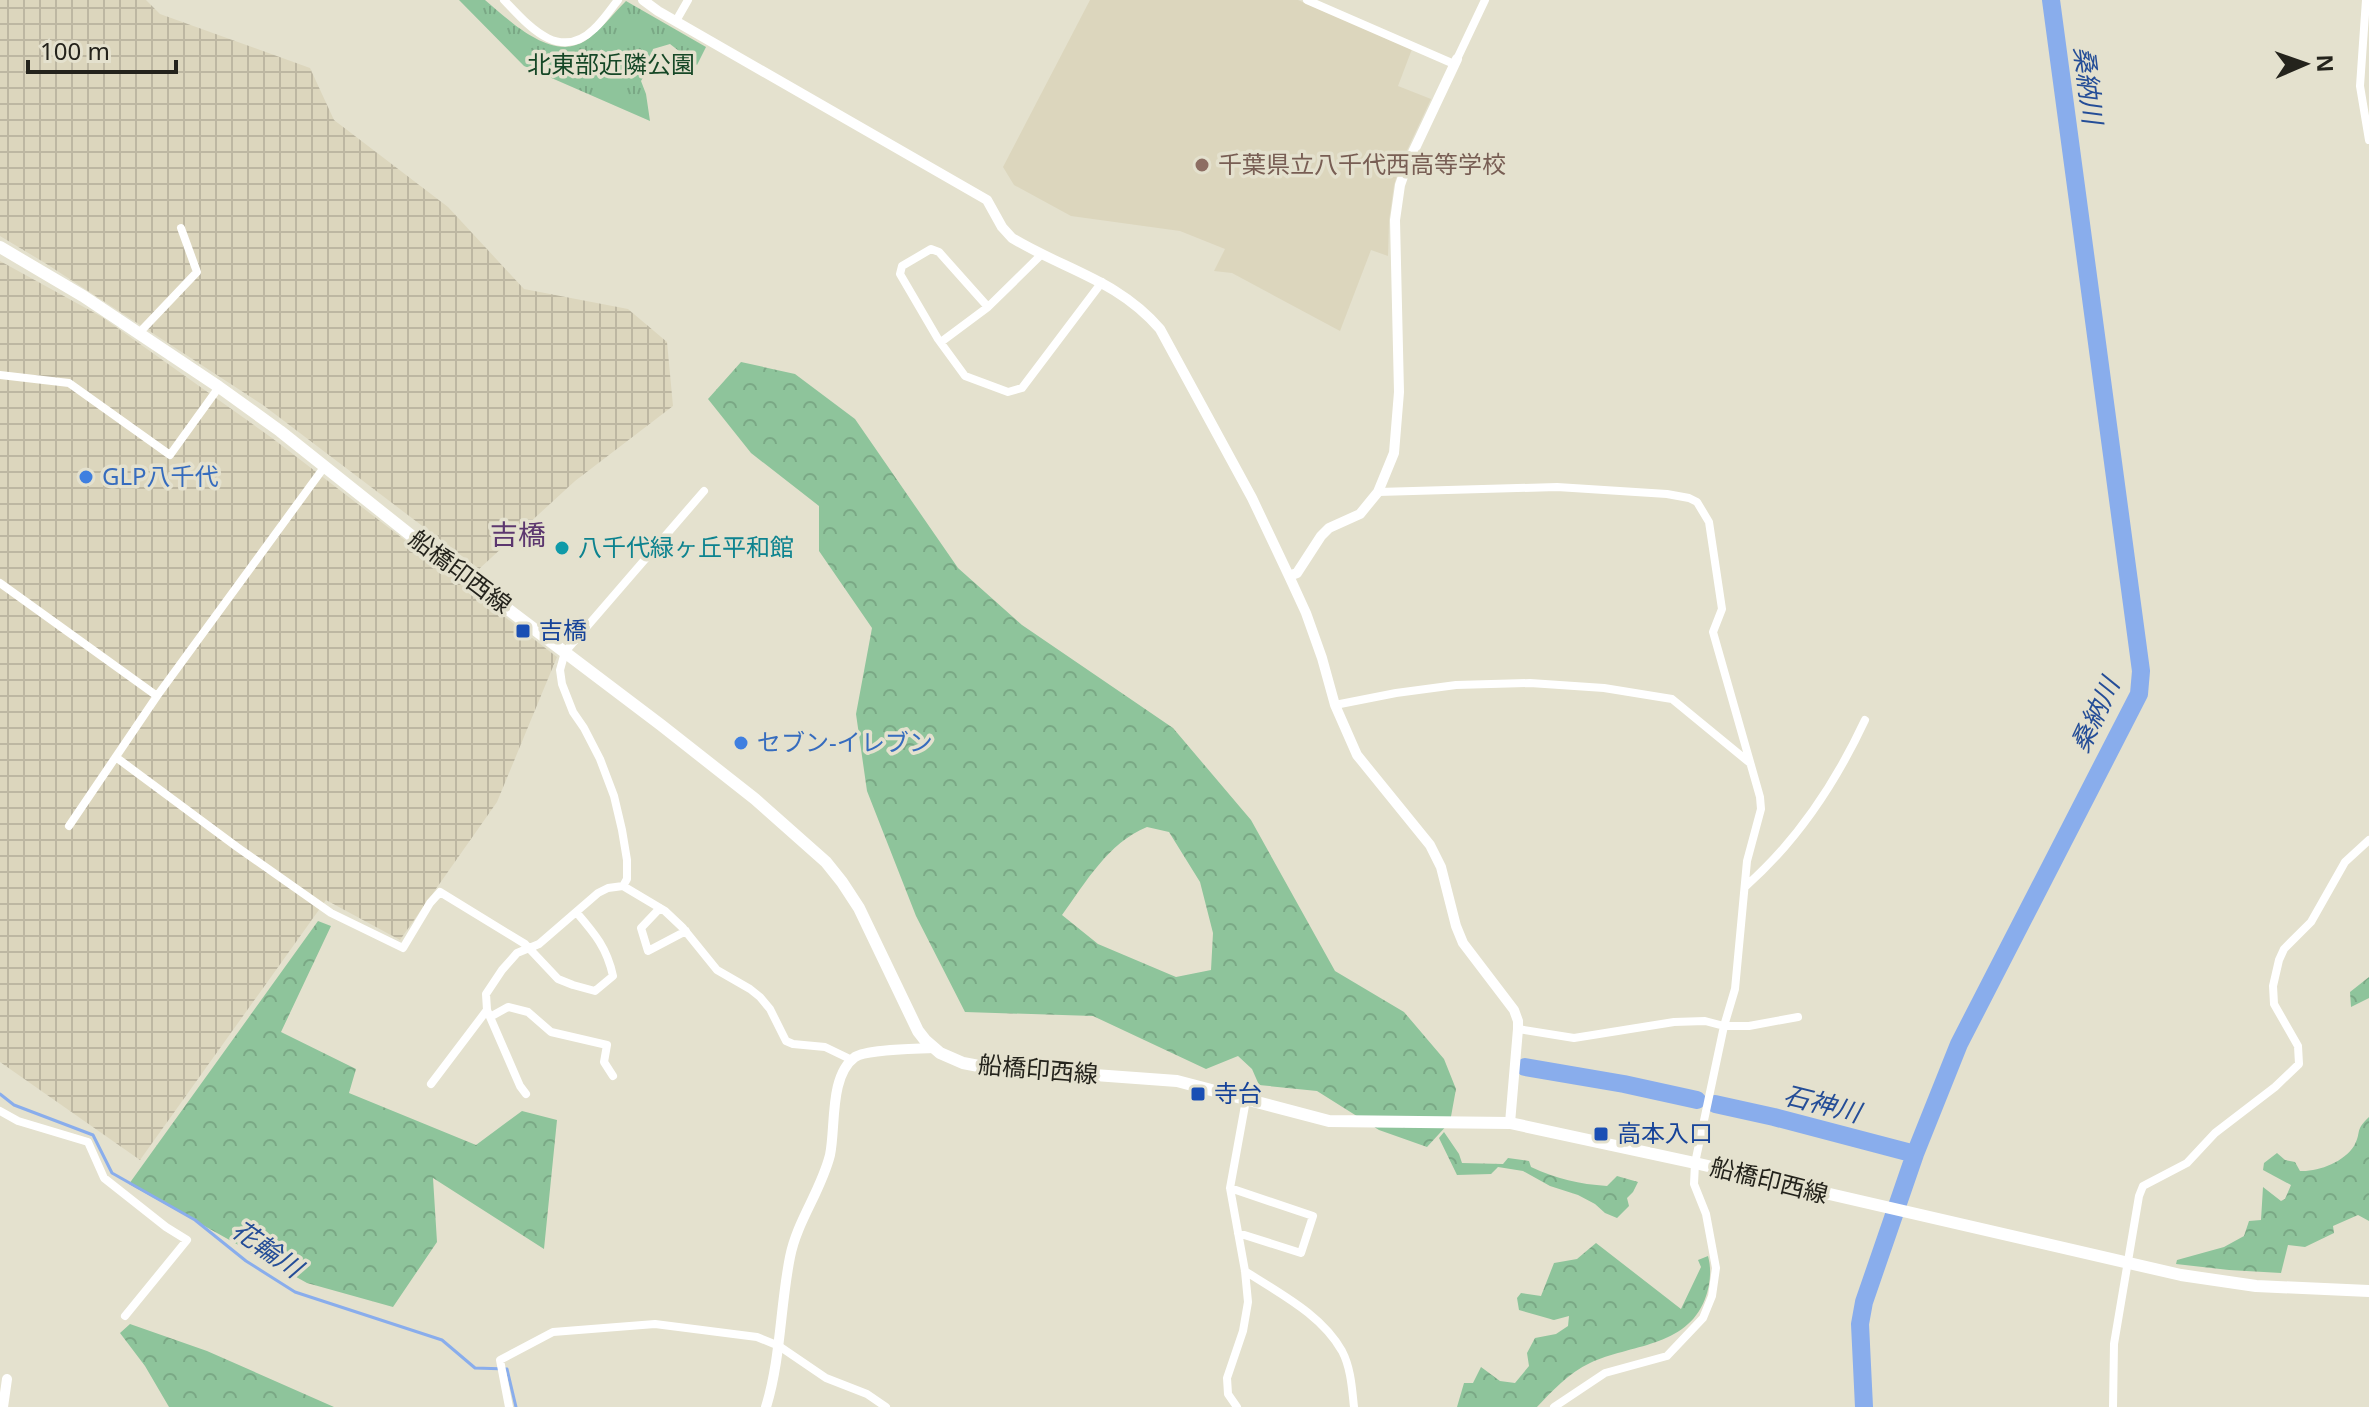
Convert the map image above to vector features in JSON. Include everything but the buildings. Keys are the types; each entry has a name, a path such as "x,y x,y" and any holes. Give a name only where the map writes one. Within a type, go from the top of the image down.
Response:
{"main road":[{"name":"船橋印西線","path":"0,247 57,279 219,387 755,799 826,862 842,882 859,908 918,1031 933,1048 963,1063 1154,1078 1197,1086 1329,1121 1510,1123 2181,1275 2240,1284 2369,1291"}],"street":[{"path":"504,0 538,34 549,40 567,42 592,31 618,0"},
{"path":"643,0 987,200 1012,238 1102,282 1147,313 1170,343 1252,498 1306,613 1335,705 1357,755 1430,845 1441,867 1463,943 1514,1010 1518,1029 1510,1123"},
{"path":"676,21 688,0"},
{"path":"1307,0 1456,61"},
{"path":"1289,576 1297,573 1329,528 1360,514 1378,492 1394,453 1399,392 1395,220 1400,185 1485,0"},
{"path":"2366,0 2360,86 2369,140"},
{"path":"139,333 197,272 181,228"},
{"path":"988,307 939,252 931,249 902,266 900,274 965,376 1008,392 1022,388 1102,282"},
{"path":"941,342 988,307 1042,254"},
{"path":"0,375 69,383 170,455 219,387"},
{"path":"69,826 157,696 325,466"},
{"path":"1378,492 1557,487 1667,494 1697,502 1709,522 1722,609 1713,632 1761,809 1747,861 1735,989 1724,1026 1695,1163 1694,1184 1706,1214 1716,1268 1712,1296 1703,1318 1667,1356 1605,1373 1554,1407"},
{"path":"623,886 627,879 627,860 614,796 600,759 573,712 560,670 565,652 704,491"},
{"path":"0,583 157,696"},
{"path":"1335,705 1456,685 1530,683 1604,688 1672,699 1750,763"},
{"path":"1745,887 1790,842 1850,753 1865,720"},
{"path":"117,758 331,913 403,948 440,892 530,948 558,979 595,991 613,976 610,961 603,944 577,913"},
{"path":"2113,1407 2114,1344 2143,1186 2187,1163 2215,1133 2275,1087 2299,1064 2298,1046 2274,1004 2273,986 2279,960 2284,949 2311,922 2345,862 2369,840"},
{"path":"526,1094 489,1014 486,994 517,953 539,944 598,893 623,886 660,908 686,931 717,970 760,997 770,1009 786,1041 825,1047 852,1060"},
{"path":"660,908 641,928 648,951 686,931"},
{"path":"431,1084 489,1014 508,1007 528,1012 551,1032 607,1045 604,1062 613,1076"},
{"path":"1518,1029 1574,1038 1674,1022 1705,1021 1724,1026 1749,1026 1798,1017"},
{"path":"766,1407 779,1346 795,1236 827,1164 841,1078 852,1060 869,1052 933,1048"},
{"path":"1237,1407 1228,1394 1227,1378 1243,1331 1248,1302 1230,1188 1246,1100"},
{"path":"0,1111 18,1121 88,1142 104,1178 187,1240 125,1316"},
{"path":"1230,1188 1313,1216 1301,1253 1238,1233"},
{"path":"1245,1271 1321,1323 1343,1353 1349,1370 1354,1407"},
{"path":"509,1407 500,1360 553,1332 655,1324 757,1337 779,1346 826,1378 867,1394 886,1407"},
{"path":"3,1407 7,1379"}],"shaded area":[{"path":"0,0 146,0 160,14 310,68 334,120 448,207 524,289 628,309 667,342 673,406 575,481 479,569 263,405 0,236"},
{"name":"千葉県立八千代西高等学校","path":"1090,0 1298,0 1412,49 1398,86 1431,99 1394,185 1388,256 1371,250 1340,331 1232,273 1214,271 1225,249 1180,231 1071,216 1014,185 1003,167"},
{"path":"0,261 102,317 272,438 557,657 497,802 400,940 326,900 140,1160 0,1062"}],"green space":[{"name":"北東部近隣公園","path":"459,0 485,0 531,36 558,46 572,46 585,41 626,1 706,47 697,65 670,44 653,49 649,67 641,81 650,121 524,66"},
{"path":"741,362 795,374 855,419 958,568 1022,625 1173,728 1251,820 1335,971 1404,1012 1444,1059 1456,1089 1450,1122 1427,1147 1379,1130 1317,1091 1259,1085 1252,1069 1238,1056 1206,1069 1093,1016 965,1012 916,916 867,791 856,714 872,628 819,551 819,506 751,453 708,399","holes":["1147,827 1169,832 1200,882 1213,933 1211,970 1176,977 1098,944 1062,915 1089,877 1121,843"]},
{"path":"318,921 331,926 281,1032 356,1069 349,1093 476,1145 522,1111 557,1120 544,1249 433,1178 437,1242 393,1307 307,1283 129,1184"},
{"path":"2369,977 2369,998 2351,1007 2350,992"},
{"path":"2369,1117 2369,1221 2358,1215 2333,1226 2334,1233 2305,1247 2288,1245 2281,1273 2176,1264 2177,1260 2224,1247 2244,1236 2249,1221 2261,1220 2263,1187 2281,1201 2285,1199 2291,1185 2263,1170 2264,1163 2277,1153 2285,1160 2295,1162 2300,1171 2330,1165 2350,1152 2361,1125"},
{"path":"1444,1132 1462,1163 1503,1164 1508,1158 1529,1161 1531,1167 1578,1182 1607,1186 1617,1176 1638,1182 1627,1198 1629,1206 1617,1218 1578,1195 1550,1186 1523,1171 1498,1167 1491,1174 1457,1175 1439,1138"},
{"path":"1596,1243 1681,1309 1701,1267 1698,1260 1708,1256 1708,1289 1696,1315 1671,1336 1582,1367 1537,1407 1457,1407 1464,1383 1473,1383 1481,1367 1500,1381 1515,1383 1529,1366 1527,1353 1535,1338 1556,1334 1568,1326 1569,1316 1554,1320 1519,1310 1517,1298 1521,1293 1541,1296 1554,1263 1577,1259"},
{"path":"130,1324 207,1351 334,1407 169,1407 145,1366 120,1333"}],"waterway":[{"name":"桑納川","path":"1864,1407 1860,1324 1864,1302 1915,1154 1959,1044 2139,694 2141,671 2051,0"},
{"name":"石神川","path":"1525,1067 1697,1100"},
{"name":"花輪川","path":"0,1094 14,1105 93,1135 112,1173 195,1220 246,1261 295,1292 442,1340 475,1368 507,1369 516,1407"},
{"name":"石神川","path":"1715,1104 1915,1154"}],"place":[{"name":"千葉県立八千代西高等学校","path":"1202,165"},
{"name":"GLP八千代","path":"86,477"},
{"name":"八千代緑ヶ丘平和館","path":"562,548"},
{"name":"吉橋","path":"523,631"},
{"name":"セブン-イレブン","path":"741,743"},
{"name":"寺台","path":"1198,1094"},
{"name":"高本入口","path":"1601,1134"}],"district":[{"name":"吉橋","path":"518,535"}]}
